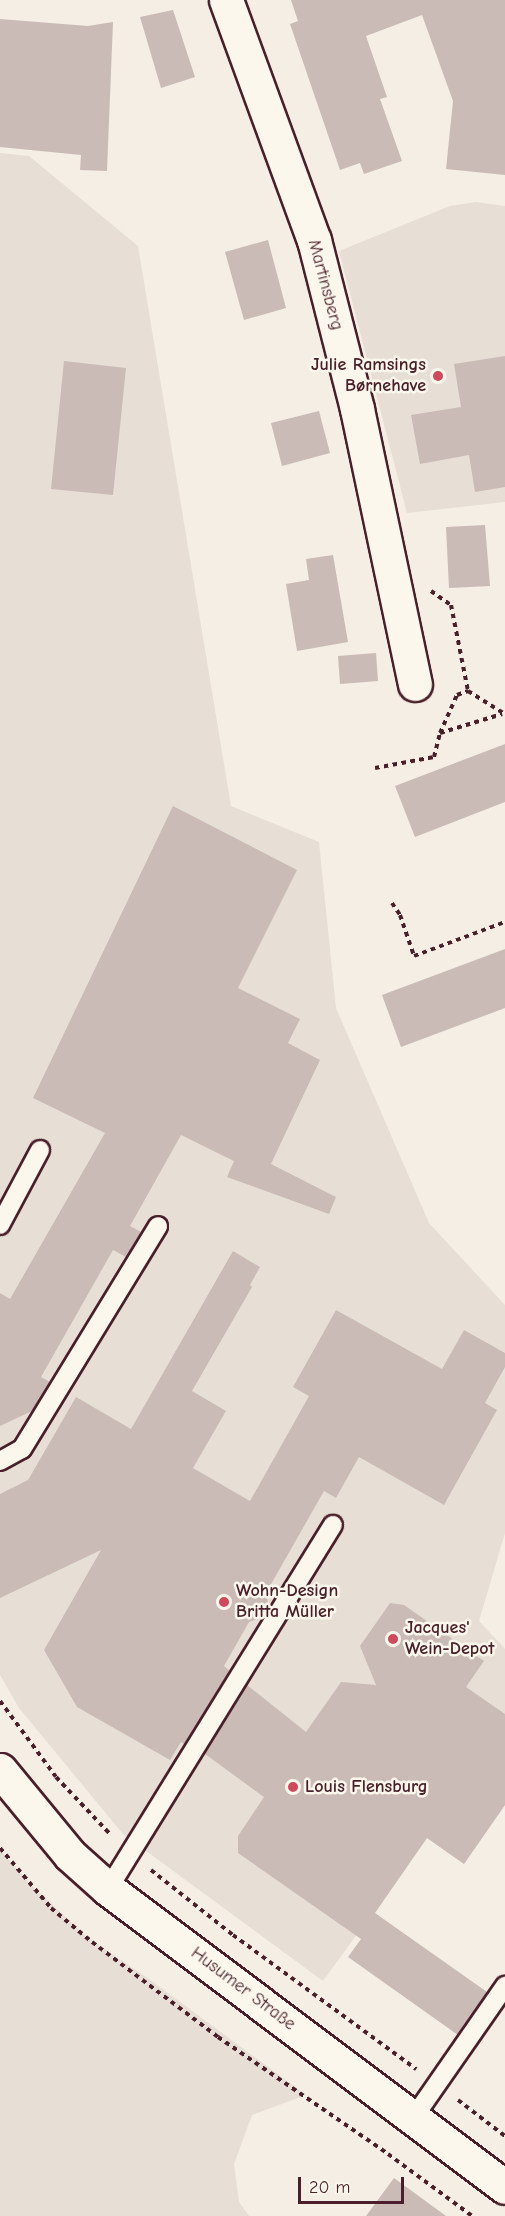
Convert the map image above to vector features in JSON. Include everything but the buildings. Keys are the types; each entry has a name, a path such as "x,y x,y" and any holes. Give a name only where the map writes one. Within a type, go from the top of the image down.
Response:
{"street":[{"name":"Martinsberg","path":"226,0 314,240 357,409 415,684"},
{"name":"Husumer Straße","path":"0,1770 70,1855 108,1889 505,2187"}],"lane":[{"path":"0,1225 39,1150"},
{"path":"0,1461 22,1449 158,1226"},
{"path":"108,1889 333,1525"},
{"path":"414,2117 505,1986"}],"path":[{"path":"390,563 451,605 468,691 504,714"},
{"path":"375,768 434,758 440,733 457,695 468,691"},
{"path":"440,733 504,714"},
{"path":"392,903 400,915 414,956 505,922"},
{"path":"0,1701 56,1777 129,1854 233,1935 505,2136"},
{"path":"0,1848 51,1908 92,1942 218,2037 388,2154 472,2216"}],"shaded area":[{"path":"0,153 29,156 138,246 231,806 319,842 336,1008 429,1223 505,1305 505,1533 479,1621 505,1649 505,1805 464,1864 427,1838 323,1981 123,1834 19,1708 0,1675"},
{"name":"Julie Ramsings Børnehave","path":"476,202 505,206 505,502 407,513 339,251 450,206"},
{"path":"0,1850 30,1884 87,1937 149,1979 306,2095 252,2115 234,2164 239,2202 249,2216 0,2216"}],"place":[{"name":"Julie Ramsings Børnehave","path":"438,376"},
{"name":"Wohn-Design Britta Müller","path":"224,1602"},
{"name":"Jacques' Wein-Depot","path":"393,1639"},
{"name":"Louis Flensburg","path":"293,1787"}]}
